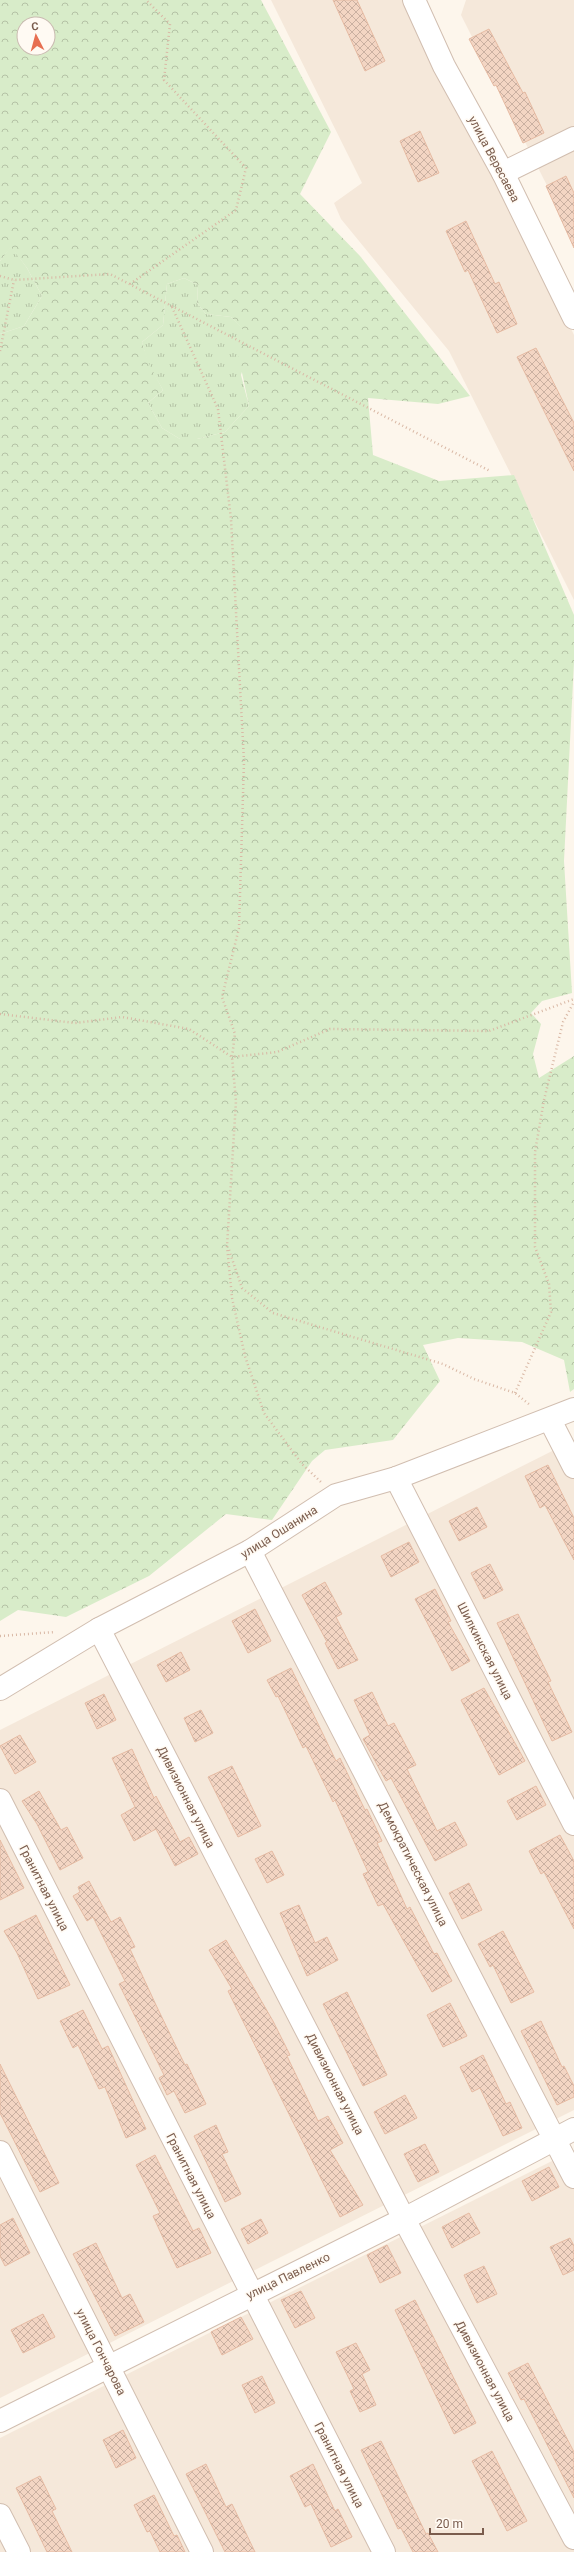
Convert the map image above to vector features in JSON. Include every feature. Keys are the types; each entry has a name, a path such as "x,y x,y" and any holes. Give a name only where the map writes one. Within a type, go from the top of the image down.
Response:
{"street":[{"name":"улица Вересаева","path":"414,0 426,22 444,66 503,173 574,318"},
{"path":"426,22 427,0"},
{"path":"503,173 574,138"},
{"name":"улица Ошанина","path":"0,1689 99,1629 250,1551 336,1496 396,1478 550,1420 574,1409"},
{"path":"550,1420 574,1467"},
{"name":"Шилкинская улица","path":"396,1478 574,1824"},
{"name":"Демократическая улица","path":"250,1551 565,2134 574,2177"},
{"name":"Дивизионная улица","path":"99,1629 404,2218 574,2538"},
{"name":"Гранитная улица","path":"0,1800 384,2552"},
{"name":"улица Павленко","path":"0,2421 404,2218 565,2134"},
{"name":"улица Гончарова","path":"0,2152 202,2552"},
{"path":"0,2515 19,2552"}],"path":[{"path":"130,284 236,210 246,168 164,80 170,24 146,0"},
{"path":"0,276 14,280 110,274 490,471"},
{"path":"0,351 14,280"},
{"path":"172,307 218,409 230,520 244,761 239,928 222,997 235,1034 232,1057 236,1101 227,1246 232,1298 245,1356 264,1414 302,1464 336,1496"},
{"path":"0,1014 75,1023 122,1017 189,1029 232,1057 277,1052 330,1029 489,1031 574,998"},
{"path":"515,1393 551,1312 549,1284 535,1247 535,1152 544,1100 563,1022 574,1002"},
{"path":"227,1246 242,1288 273,1313 443,1364 474,1379 515,1393 550,1420"},
{"path":"0,1636 61,1632"}],"shaded area":[{"path":"271,0 412,0 574,335 574,600 449,351 341,219 334,203 362,183"},
{"path":"466,0 574,0 574,239 461,15"},
{"path":"574,1440 574,2110 0,2398 0,1730"},
{"path":"574,2150 574,2552 0,2552 0,2438"}],"green space":[{"path":"0,0 261,0 331,132 300,194 360,256 470,396 438,404 368,398 373,455 439,481 514,475 574,615 574,662 564,861 572,993 542,1001 531,1013 541,1024 533,1054 539,1078 574,1056 574,1389 570,1392 564,1360 522,1342 458,1338 423,1345 440,1381 393,1440 325,1450 312,1461 272,1520 226,1514 149,1576 66,1617 18,1610 0,1621 0,334 24,326 42,296 27,268 11,247 0,261","holes":["184,278 198,285 197,303 206,314 231,317 251,338 237,349 249,406 225,432 197,439 180,439 162,428 148,403 163,390 149,364 142,342 163,325 167,284"]},
{"path":"11,246 27,268 42,296 24,326 0,334 0,261"},
{"path":"184,278 198,285 197,303 206,314 231,317 252,338 241,375 249,406 225,432 197,439 180,439 162,428 148,403 163,390 148,364 142,342 163,325 167,284"}],"building":[{"path":"333,0 357,0 385,61 365,71"},
{"path":"489,29 523,93 525,92 544,133 523,143 496,85 494,86 469,39"},
{"path":"420,131 439,173 418,182 400,141"},
{"path":"566,176 574,193 574,248 546,186"},
{"path":"466,221 495,284 499,282 517,324 497,333 468,270 465,272 446,231"},
{"path":"536,348 574,423 574,471 517,357"},
{"path":"548,1465 574,1518 574,1560 545,1505 540,1508 525,1476"},
{"path":"477,1507 487,1527 459,1541 449,1521"},
{"path":"409,1542 419,1562 391,1577 381,1556"},
{"path":"490,1564 503,1590 484,1599 471,1573"},
{"path":"325,1582 342,1614 336,1617 358,1660 338,1669 325,1643 327,1642 302,1595"},
{"path":"435,1589 451,1621 448,1622 470,1661 452,1671 415,1599"},
{"path":"255,1609 271,1641 248,1653 232,1621"},
{"path":"518,1614 551,1681 548,1682 572,1732 552,1741 497,1623"},
{"path":"181,1652 190,1670 166,1682 157,1665"},
{"path":"291,1668 336,1761 340,1758 365,1810 367,1809 382,1841 377,1843 407,1909 410,1907 434,1954 437,1953 452,1981 432,1992 383,1904 378,1906 363,1874 368,1872 335,1800 333,1802 306,1746 303,1748 278,1696 276,1697 267,1680"},
{"path":"484,1688 525,1761 499,1775 461,1700"},
{"path":"372,1692 388,1726 394,1723 416,1765 407,1769 437,1831 455,1822 467,1845 435,1861 391,1778 386,1781 363,1739 370,1735 354,1700"},
{"path":"104,1694 116,1720 97,1729 85,1703"},
{"path":"201,1710 213,1733 195,1742 184,1718"},
{"path":"20,1735 36,1762 15,1774 0,1746"},
{"path":"132,1749 154,1798 156,1796 180,1842 189,1837 198,1854 175,1866 156,1829 134,1841 121,1815 135,1807 112,1758"},
{"path":"232,1766 261,1826 238,1837 208,1777"},
{"path":"536,1786 546,1805 517,1820 507,1801"},
{"path":"39,1791 61,1830 67,1827 83,1858 60,1870 37,1824 22,1801"},
{"path":"560,1835 574,1861 574,1929 544,1872 541,1874 529,1851"},
{"path":"0,1840 24,1888 0,1900"},
{"path":"272,1851 284,1875 267,1883 255,1859"},
{"path":"89,1881 111,1922 120,1917 135,1947 130,1949 185,2065 187,2064 206,2104 185,2113 174,2091 167,2095 159,2078 164,2075 119,1984 125,1981 93,1917 87,1921 73,1896 80,1892 78,1887"},
{"path":"469,1883 482,1910 462,1919 449,1893"},
{"path":"299,1905 315,1943 327,1937 338,1960 307,1976 280,1913"},
{"path":"36,1915 70,1985 38,1999 17,1953 4,1931"},
{"path":"503,1931 534,1992 511,2003 493,1965 490,1967 478,1944"},
{"path":"226,1940 273,2021 290,2055 287,2056 318,2121 328,2116 343,2143 330,2150 363,2205 340,2217 228,1991 232,1989 209,1950"},
{"path":"347,1992 387,2075 363,2086 323,2004"},
{"path":"450,2003 467,2036 443,2047 427,2015"},
{"path":"83,2010 102,2049 108,2046 146,2129 126,2138 105,2087 99,2089 78,2045 73,2048 60,2021"},
{"path":"541,2021 562,2067 564,2066 574,2086 574,2097 557,2105 521,2031"},
{"path":"483,2055 506,2104 510,2102 522,2128 503,2136 480,2088 472,2092 460,2067"},
{"path":"0,2064 59,2183 40,2192 0,2113"},
{"path":"405,2095 417,2118 385,2134 374,2112"},
{"path":"216,2125 228,2152 222,2154 241,2194 225,2202 194,2136"},
{"path":"425,2144 439,2172 418,2182 404,2154"},
{"path":"155,2155 193,2231 199,2228 211,2253 177,2268 153,2216 160,2213 136,2165"},
{"path":"549,2167 559,2187 532,2201 522,2181"},
{"path":"469,2213 480,2233 452,2248 442,2227"},
{"path":"13,2218 30,2253 5,2266 0,2256 0,2225"},
{"path":"261,2219 268,2233 248,2244 241,2229"},
{"path":"570,2238 574,2246 574,2270 563,2275 550,2247"},
{"path":"96,2243 122,2298 130,2294 144,2322 115,2336 73,2254"},
{"path":"387,2245 401,2273 380,2283 367,2255"},
{"path":"484,2266 497,2294 477,2303 464,2275"},
{"path":"301,2291 315,2318 295,2328 281,2300"},
{"path":"415,2300 476,2423 454,2434 395,2310"},
{"path":"43,2314 55,2337 23,2353 11,2330"},
{"path":"241,2317 253,2339 222,2355 211,2332"},
{"path":"356,2343 370,2370 362,2374 376,2405 360,2412 350,2391 354,2389 336,2352"},
{"path":"528,2363 574,2452 574,2498 524,2399 521,2400 508,2373"},
{"path":"262,2376 275,2403 255,2413 242,2385"},
{"path":"123,2430 136,2458 116,2468 103,2440"},
{"path":"381,2441 426,2534 428,2533 438,2552 413,2552 401,2528 398,2529 361,2450"},
{"path":"492,2451 527,2521 507,2531 472,2461"},
{"path":"206,2464 226,2507 232,2504 255,2552 225,2552 186,2474"},
{"path":"313,2464 335,2511 338,2509 352,2537 331,2547 311,2504 305,2507 290,2476"},
{"path":"40,2476 56,2509 52,2511 72,2552 47,2552 16,2488"},
{"path":"154,2495 174,2536 177,2535 185,2552 160,2552 150,2531 147,2532 134,2505"}]}
